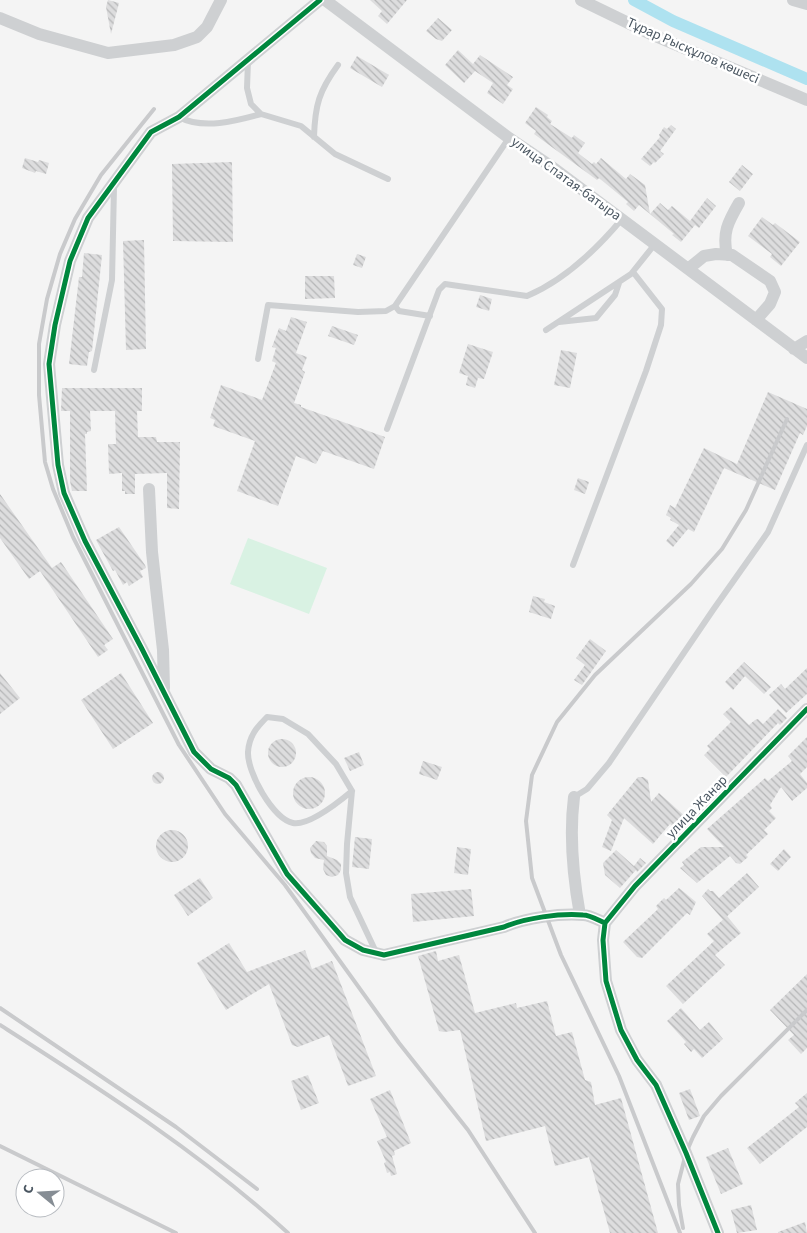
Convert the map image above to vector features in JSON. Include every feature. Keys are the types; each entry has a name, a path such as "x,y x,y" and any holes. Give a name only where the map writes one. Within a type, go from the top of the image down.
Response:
{"street":[{"path":"0,18 39,34 108,53 174,46 197,37 207,27 221,0"},
{"path":"320,0 179,117 151,132 88,218 70,261 55,325 49,364 58,465 64,493 85,542 194,752 211,769 230,778 236,785 287,874 345,940 363,950 384,955 504,927 519,920 556,915 584,914 605,923 603,940 606,981 621,1030 637,1060 656,1085 718,1233"},
{"name":"улица Спатая-батыра","path":"325,0 807,358"},
{"name":"Тұрар Рысқұлов көшесі","path":"581,0 653,35 807,100"},
{"path":"793,0 807,4"},
{"path":"727,255 724,241 729,220 739,203"},
{"path":"688,269 704,256 716,254 732,255 770,281 775,292 770,304 756,320"},
{"path":"794,349 807,340"},
{"path":"149,489 152,552 163,650 164,693"},
{"name":"улица Жанар","path":"605,923 634,886 807,709"},
{"path":"574,797 571,821 574,877 580,915"}],"lane":[{"path":"248,61 247,88 251,104 261,114 301,126 335,154 388,180"},
{"path":"314,137 315,112 325,84 338,65"},
{"path":"179,117 188,122 212,123 239,120 261,114"},
{"path":"258,359 268,304 358,312 386,311 395,306 509,138"},
{"path":"94,370 112,280 114,183"},
{"path":"387,429 439,290 445,284 527,296 540,291 588,255 601,244 622,219"},
{"path":"546,330 633,272 655,244"},
{"path":"573,565 646,371 661,325 662,309 633,272"},
{"path":"557,322 596,318 616,295 619,282"},
{"path":"395,306 399,311 430,316"},
{"path":"574,797 587,789 609,763 712,610 768,532 807,445"},
{"path":"352,791 320,814 305,822 294,824 281,818 251,773 248,752 254,729 268,717 283,718 308,734 336,764 352,791 346,873 350,897 377,953"}],"green space":[{"path":"248,538 327,568 309,614 230,584"}],"building":[{"path":"108,0 119,3 111,34 106,7"},
{"path":"370,0 407,0 387,24 378,16 382,11"},
{"path":"438,18 452,30 442,41 426,31"},
{"path":"458,50 473,64 480,55 513,77 507,85 513,89 503,104 487,93 493,83 475,71 464,83 445,65"},
{"path":"357,56 389,75 382,87 350,68"},
{"path":"536,107 548,115 547,117 552,121 550,124 572,138 574,135 585,143 578,153 592,164 594,162 596,164 601,158 626,179 630,174 645,185 650,214 639,205 634,211 626,204 628,202 599,178 597,180 534,134 536,131 525,123"},
{"path":"671,125 676,129 660,151 664,154 650,166 641,159 660,137 659,135 664,127 667,129"},
{"path":"25,158 49,163 46,174 36,171 35,173 22,168"},
{"path":"232,162 233,242 173,241 172,164"},
{"path":"742,165 753,174 740,191 729,182"},
{"path":"707,198 716,206 699,228 695,225 681,242 650,214 660,203 668,210 672,206 690,221"},
{"path":"762,217 773,225 775,223 800,242 781,266 770,257 772,254 748,236"},
{"path":"144,240 146,349 126,350 123,241"},
{"path":"84,253 102,255 92,351 89,352 87,366 69,364 79,277 82,277"},
{"path":"357,254 366,257 362,268 353,265"},
{"path":"305,276 334,276 335,298 305,299"},
{"path":"480,295 492,299 489,311 476,307"},
{"path":"291,317 307,322 296,353 307,357 302,370 305,372 294,403 385,437 374,469 323,451 316,464 296,456 278,506 237,491 255,441 213,426 215,420 210,418 221,385 262,400 276,363 272,361 276,348 272,347 279,328 286,331"},
{"path":"332,326 358,335 354,345 328,336"},
{"path":"468,344 493,352 484,379 478,378 475,388 466,385 468,376 459,373"},
{"path":"561,350 577,353 570,388 554,385"},
{"path":"62,388 142,388 142,411 137,411 138,437 156,437 157,442 180,442 179,509 167,508 167,473 135,474 135,494 125,494 125,491 122,491 122,473 109,474 108,444 116,444 115,411 90,411 91,431 85,434 87,491 72,491 70,481 70,411 61,411"},
{"path":"768,392 807,409 807,426 803,435 800,433 775,490 724,468 694,532 688,529 673,547 666,541 679,525 670,520 671,518 666,515 670,505 675,508 704,448 737,464"},
{"path":"578,478 589,482 585,494 574,490"},
{"path":"0,494 52,568 61,562 113,639 104,645 108,650 98,657 40,571 29,579 0,538"},
{"path":"119,527 146,568 140,571 143,577 129,586 127,582 123,585 96,540"},
{"path":"533,596 545,599 544,602 555,606 551,619 529,612"},
{"path":"590,639 606,651 582,685 574,680 585,665 576,658"},
{"path":"744,662 771,687 764,694 745,676 733,690 725,682"},
{"path":"807,668 807,694 786,713 769,695 781,684 785,689"},
{"path":"0,673 20,698 0,714"},
{"path":"121,673 153,723 113,749 81,700"},
{"path":"731,707 749,725 758,719 763,724 778,709 787,718 780,725 778,723 726,777 704,755 710,749 707,746 731,722 723,714"},
{"path":"807,737 807,767 800,774 807,783 807,788 792,801 781,787 770,805 772,808 769,811 776,818 764,830 768,834 746,855 748,857 740,864 736,863 730,856 697,883 680,868 684,865 682,862 701,847 724,847 707,829 765,778 768,781 792,761 788,756"},
{"path":"282,739 292,743 296,753 292,763 282,767 272,763 268,753 272,743"},
{"path":"359,752 364,765 350,771 344,758"},
{"path":"423,761 442,767 437,780 419,774"},
{"path":"156,772 160,772 164,778 160,784 156,784 152,780 152,776"},
{"path":"309,777 320,782 325,793 320,804 309,809 298,804 293,793 298,782"},
{"path":"638,777 648,780 651,802 659,793 687,818 676,829 670,824 653,844 624,818 611,851 602,847 612,820 607,815"},
{"path":"172,830 184,834 188,846 184,858 172,862 160,858 156,846 160,834"},
{"path":"355,837 372,839 369,869 352,867"},
{"path":"316,841 324,842 327,846 327,856 341,864 341,870 338,875 332,877 326,875 323,869 324,860 315,858 311,853 310,848"},
{"path":"457,847 471,849 468,875 454,873"},
{"path":"784,849 791,857 778,871 770,864"},
{"path":"616,850 634,866 640,858 646,863 637,872 636,870 620,888 605,875 603,863"},
{"path":"747,873 759,887 723,920 702,896 708,889 713,891 719,898"},
{"path":"200,878 213,898 188,916 174,895"},
{"path":"679,888 696,902 690,915 687,913 642,958 637,957 623,942 658,909 656,906 664,898 666,900"},
{"path":"471,889 474,916 413,922 411,894"},
{"path":"727,916 741,933 715,955 725,965 683,1004 666,986 714,941 707,934"},
{"path":"229,943 247,972 305,950 312,969 332,961 376,1076 348,1086 329,1035 298,1047 292,1045 269,984 226,1010 197,963"},
{"path":"436,951 438,961 459,955 475,1013 516,1003 517,1008 547,1001 556,1036 572,1032 585,1080 591,1082 595,1105 621,1098 658,1233 610,1233 589,1157 555,1166 545,1126 486,1141 460,1030 439,1031 418,956"},
{"path":"807,974 807,1048 801,1054 788,1040 794,1035 770,1010"},
{"path":"681,1008 700,1030 709,1022 723,1039 702,1058 694,1049 691,1052 684,1044 686,1042 667,1021"},
{"path":"308,1075 319,1103 301,1110 291,1081"},
{"path":"690,1089 700,1116 689,1120 679,1093"},
{"path":"390,1090 411,1143 394,1151 395,1155 392,1156 397,1174 391,1176 390,1172 387,1173 384,1163 386,1162 377,1141 387,1137 370,1099"},
{"path":"807,1093 807,1127 760,1164 747,1148 799,1107 795,1103"},
{"path":"728,1148 743,1184 721,1194 706,1157"},
{"path":"751,1205 757,1230 737,1233 731,1210"},
{"path":"805,1222 807,1233 778,1233 778,1232"}],"waterway":[{"path":"634,0 673,21 807,79"}],"railway":[{"path":"154,109 101,175 75,219 60,254 47,299 39,344 39,395 45,462 53,489 73,537 179,745 225,814 285,885 399,1043 468,1130 535,1233"},
{"path":"680,1233 619,1076 561,955 532,878 526,821 532,775 557,722 595,675 691,584 722,549 746,510 787,419"},
{"path":"0,1008 176,1127 257,1189"},
{"path":"683,1228 678,1184 686,1153 704,1116 721,1096 807,1010"},
{"path":"0,1025 149,1123 220,1176 288,1233"},
{"path":"0,1146 176,1233"}],"cycle path":[{"path":"320,0 179,117 151,132 88,218 70,261 55,325 49,364 58,465 64,493 85,541 194,752 211,769 229,778 236,785 287,874 345,940 363,950 384,955 543,917 586,915 605,923"},
{"path":"718,1233 656,1085 637,1060 621,1030 606,981 603,940 605,923 635,886 807,709"}]}
